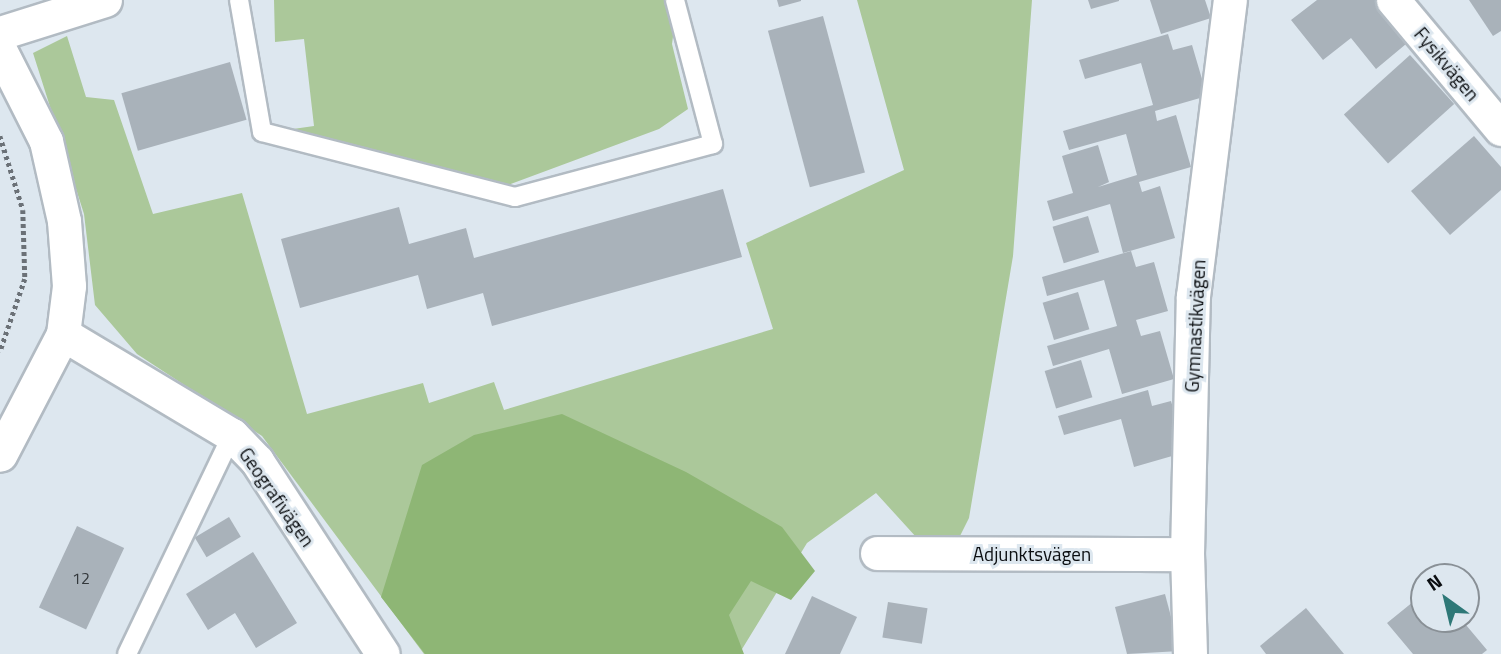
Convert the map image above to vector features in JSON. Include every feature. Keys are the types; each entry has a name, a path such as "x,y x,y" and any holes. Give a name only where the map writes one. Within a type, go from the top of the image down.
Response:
{"street":[{"path":"0,33 105,0"},
{"name":"Gymnastikvägen","path":"1190,654 1187,554 1193,296 1230,0"},
{"name":"Fysikvägen","path":"1393,0 1501,129"},
{"path":"0,50 46,141 64,221 69,286 63,334 0,455"},
{"name":"Geografivägen","path":"63,334 232,435 257,461 383,654"},
{"name":"Adjunktsvägen","path":"877,553 1187,554"}],"lane":[{"path":"239,0 262,132 515,197 713,145 675,0"},
{"path":"127,654 232,435"}],"path":[{"path":"0,136 23,210 25,279 0,352"}],"green space":[{"path":"274,0 678,0 672,44 688,109 659,129 505,186 286,130 314,126 304,39 275,42"},
{"path":"857,0 1032,0 1013,256 969,518 959,538 917,538 876,493 807,543 739,654 424,654 262,436 137,354 95,305 84,214 33,53 67,36 86,97 114,100 153,214 242,193 307,414 423,383 429,403 494,382 504,410 773,329 746,243 904,170"},
{"path":"562,414 686,472 782,527 815,571 791,600 751,581 729,615 744,654 425,654 381,597 422,465 474,435"}],"building":[{"path":"777,0 801,0 801,1 779,7"},
{"path":"1088,0 1119,0 1119,1 1091,9"},
{"path":"1150,0 1205,0 1211,18 1161,34"},
{"path":"1317,0 1380,0 1412,39 1376,69 1351,38 1323,60 1291,20"},
{"path":"1469,0 1501,0 1501,31 1493,36"},
{"path":"823,16 865,172 810,187 768,31"},
{"path":"1168,34 1173,50 1192,45 1207,96 1155,111 1157,121 1176,115 1191,167 1139,182 1142,192 1160,186 1175,238 1123,253 1110,204 1053,221 1047,201 1073,193 1062,156 1098,145 1109,182 1098,187 1137,175 1126,134 1069,150 1063,131 1153,105 1141,63 1085,79 1079,60"},
{"path":"1410,55 1454,104 1388,164 1344,115"},
{"path":"230,62 247,120 138,151 121,93"},
{"path":"1474,136 1501,167 1501,190 1450,235 1411,191"},
{"path":"723,189 742,257 492,326 483,293 427,309 418,275 300,308 281,239 399,207 409,244 466,228 474,258"},
{"path":"1088,216 1099,252 1064,263 1053,227"},
{"path":"1131,251 1136,267 1154,262 1168,311 1136,320 1141,336 1160,331 1174,379 1122,394 1109,349 1053,366 1047,346 1117,326 1104,280 1047,296 1042,277"},
{"path":"1078,292 1089,329 1054,340 1043,303"},
{"path":"1081,360 1092,397 1056,408 1045,371"},
{"path":"1148,390 1152,406 1171,401 1186,452 1134,467 1121,419 1064,435 1058,416"},
{"path":"229,517 241,537 207,557 195,538"},
{"path":"77,526 124,548 86,630 39,608"},
{"path":"253,552 297,623 256,648 235,613 208,630 186,594"},
{"path":"1165,594 1180,651 1127,654 1115,607"},
{"path":"812,596 857,617 840,654 785,654"},
{"path":"888,602 928,608 922,644 882,638"},
{"path":"1410,604 1410,633 1473,633 1487,650 1482,654 1413,654 1387,623"},
{"path":"1306,608 1344,654 1266,654 1260,646"}]}
